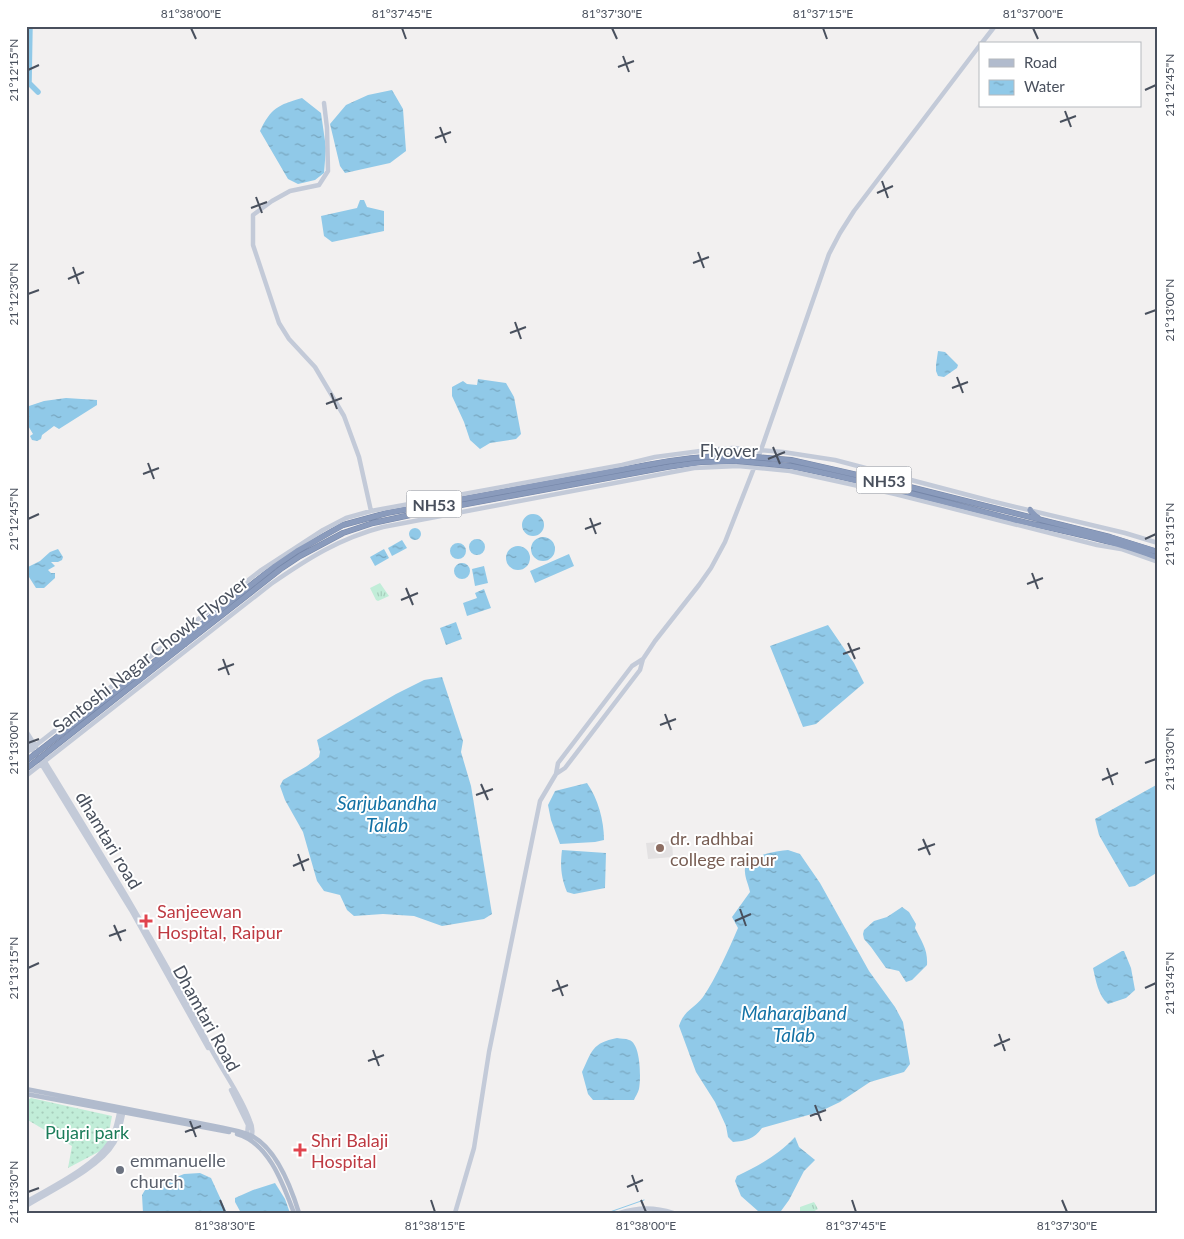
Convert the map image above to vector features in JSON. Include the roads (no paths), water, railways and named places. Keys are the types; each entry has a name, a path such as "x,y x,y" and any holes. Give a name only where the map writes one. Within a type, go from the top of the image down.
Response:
{"highway":[{"name":"Flyover","path":"615,477 680,459 750,456 791,460 835,469 998,512 1048,528"},
{"name":"Flyover","path":"622,467 647,468"},
{"name":"NH53","path":"258,577 326,534 361,520 622,467"},
{"name":"NH53","path":"269,582 300,556 322,543 343,533 373,523 615,477"},
{"path":"615,477 615,484"},
{"path":"1030,510 1039,520"},
{"name":"Flyover","path":"998,512 1039,520"},
{"name":"NH53","path":"1039,520 1110,537 1158,552"},
{"name":"NH53","path":"1048,528 1128,548 1158,560"},
{"path":"1040,530 1048,528"},
{"name":"Santoshi Nagar Chowk Flyover","path":"26,769 183,642 258,577"},
{"name":"Santoshi Nagar Chowk Flyover","path":"26,761 183,642 269,582"}],"main road":[{"path":"26,1089 122,1110"},
{"path":"26,1094 219,1127 249,1137 270,1151 290,1186 300,1213"},
{"path":"249,1137 269,1160 285,1190 294,1213"}],"street":[{"path":"983,42 995,26"},
{"path":"455,1213 474,1148 489,1052 511,952 538,809 545,791 556,774 558,763 632,666 643,658 711,568 725,542 761,450 770,419 829,254 854,211 979,47"},
{"path":"324,103 327,128 328,171 319,185 290,191 272,201 254,215 253,245 279,323 289,339 316,367 346,420 359,457 371,511"},
{"path":"26,753 258,577 323,530 346,518 371,511 622,467 672,454 733,448 835,460 1158,543"},
{"path":"26,776 269,582 345,539 383,527 694,468 754,466 790,470 1097,545 1121,549 1158,560"},
{"path":"556,774 565,768 640,670 643,658"},
{"path":"26,731 43,763"},
{"path":"26,739 34,748"},
{"name":"dhamtari road","path":"43,763 135,911 192,1011 251,1123 249,1137"},
{"name":"Dhamtari Road","path":"43,763 131,910 188,1011 247,1122 249,1137"},
{"path":"558,763 565,768"},
{"path":"26,1202 100,1154 116,1130 122,1110"},
{"path":"26,1206 105,1155 118,1135 122,1110"},
{"path":"620,1213 634,1208 651,1208 673,1213"},
{"path":"631,1213 663,1210"}],"water":[{"path":"392,90 403,109 406,151 390,163 345,173 340,166 330,124 346,105 368,95"},
{"path":"302,98 321,113 326,148 324,173 315,180 298,184 288,179 260,131 276,108"},
{"path":"360,200 364,200 367,207 384,211 384,231 332,242 324,236 321,216 357,208"},
{"path":"938,351 945,352 958,365 957,368 944,377 938,376 936,371"},
{"path":"478,379 506,383 514,397 521,434 516,439 490,443 480,449 470,440 452,396 452,387 463,381 467,384 477,385"},
{"path":"66,398 97,400 97,405 59,429 54,426 42,435 41,439 37,441 32,440 30,436 33,434 27,424 26,407 44,401"},
{"path":"533,514 541,517 544,525 541,533 533,536 525,533 522,525 525,517"},
{"path":"413,528 417,528 421,534 417,540 413,540 409,536 409,532"},
{"path":"543,537 548,538 554,544 554,554 548,560 543,561 538,560 532,554 531,549 532,544 538,538"},
{"path":"474,539 480,539 485,544 483,553 474,555 469,550 469,544"},
{"path":"402,540 407,548 392,556 388,548"},
{"path":"455,543 461,543 466,548 464,557 455,559 450,554 450,548"},
{"path":"518,546 523,547 529,553 529,563 523,569 518,570 513,569 507,563 506,558 507,553 513,547"},
{"path":"58,549 63,557 62,560 51,562 55,566 48,570 51,573 55,573 55,578 44,588 36,588 29,577 28,567 40,561 50,552"},
{"path":"384,549 389,558 375,566 370,557"},
{"path":"569,554 574,566 535,583 530,571"},
{"path":"459,563 465,563 470,568 468,577 459,579 454,574 454,568"},
{"path":"484,566 488,583 475,586 472,569"},
{"path":"484,589 491,608 467,616 463,603 477,598 475,593"},
{"path":"456,622 462,639 446,645 440,628"},
{"path":"828,625 854,663 864,683 816,724 803,727 770,646"},
{"name":"Sarjubandha Talab","path":"442,677 463,741 461,752 471,786 492,914 484,919 442,926 414,916 383,914 354,916 347,910 340,895 324,891 317,881 303,832 285,800 280,786 283,780 319,757 320,752 317,740 396,694 424,680"},
{"path":"587,783 600,810 604,840 560,844 551,820 548,805 555,791"},
{"path":"1158,784 1158,872 1135,886 1129,887 1099,835 1095,819"},
{"path":"562,850 606,853 605,888 574,894 567,892 563,881"},
{"name":"Maharajband Talab","path":"788,850 800,854 820,883 869,971 895,1007 903,1022 910,1064 904,1072 870,1082 840,1102 819,1112 762,1128 749,1139 733,1142 728,1137 726,1126 715,1102 696,1072 679,1026 686,1013 700,1001 708,989 738,928 732,917 750,892 745,874 749,862 761,855"},
{"path":"902,907 909,912 916,924 915,928 927,955 927,965 912,980 906,982 899,971 886,968 864,939 863,934 864,930 874,921 887,917"},
{"path":"1124,951 1131,968 1135,990 1126,998 1108,1004 1096,983 1093,968"},
{"path":"617,1038 629,1040 636,1048 640,1070 639,1090 634,1100 593,1100 588,1094 582,1072 598,1045"},
{"path":"795,1137 799,1147 815,1160 804,1171 781,1211 777,1213 764,1213 758,1211 741,1196 735,1181 737,1176 768,1159"},
{"path":"200,1173 211,1178 227,1213 143,1213 142,1195 145,1190 184,1174"},
{"path":"275,1183 285,1199 290,1213 241,1213 235,1198"}],"waterway":[{"path":"30,26 29,83 38,92"},
{"path":"607,1213 644,1200"}],"place":[{"name":"dr. radhbai college raipur","path":"660,848"},
{"name":"Sanjeewan Hospital, Raipur","path":"146,921"},
{"name":"Shri Balaji Hospital","path":"300,1150"},
{"name":"emmanuelle church","path":"120,1170"}],"park label":[{"name":"Pujari park","path":"87,1132"}]}
